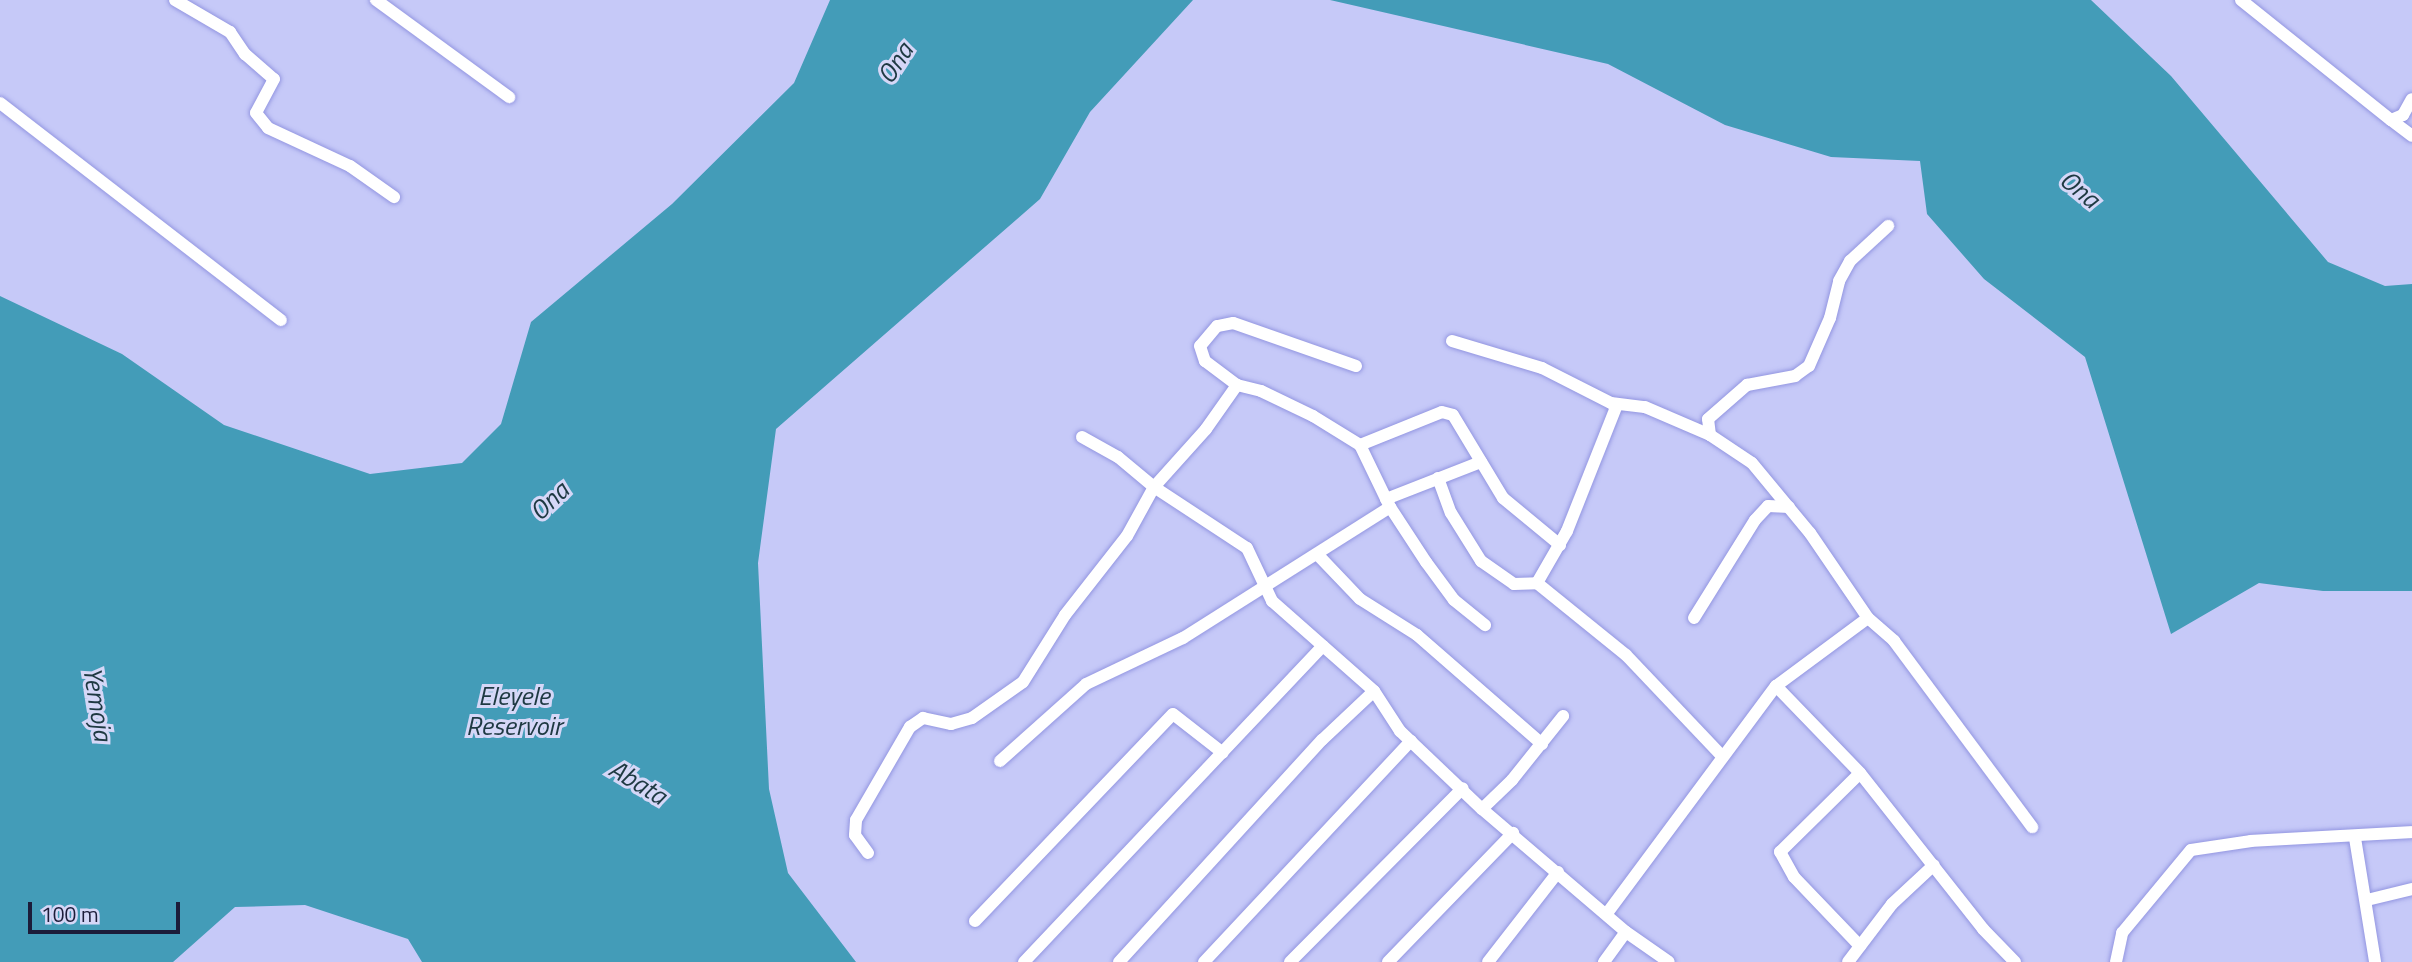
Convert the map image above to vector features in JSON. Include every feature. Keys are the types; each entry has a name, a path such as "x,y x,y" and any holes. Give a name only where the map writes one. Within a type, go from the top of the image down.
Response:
{"street":[{"path":"175,0 230,32 245,54 274,79 256,113 268,128 350,166 394,197"},
{"path":"376,0 509,97"},
{"path":"2241,0 2412,136"},
{"path":"2391,120 2403,115 2412,100"},
{"path":"0,103 281,320"},
{"path":"1710,435 1708,419 1747,385 1795,376 1809,366 1830,318 1839,281 1850,261 1888,226"},
{"path":"1356,366 1224,322 1202,342 1201,355 1237,385 1261,391 1312,416 1360,445 1388,503 1454,600 1485,625"},
{"path":"1452,341 1542,368 1617,405 1646,407 1710,435 1752,463 1789,507 1868,618 1894,641 2032,827"},
{"path":"869,853 859,844 856,820 910,727 923,718 950,724 972,718 1023,682 1065,615 1127,536 1154,487 1206,429 1237,385"},
{"path":"1537,583 1560,544 1617,405"},
{"path":"1360,445 1442,412 1453,415 1503,498 1560,544"},
{"path":"1082,438 1118,457 1154,487 1235,537 1255,558 1266,587 1286,616 1374,691 1390,720 1411,741 1482,809 1608,912 1626,932 1669,962"},
{"path":"1000,761 1086,684 1158,653 1317,554 1388,503 1438,478 1481,462"},
{"path":"1438,478 1451,513 1481,561 1514,584 1537,583 1626,655 1722,756"},
{"path":"1694,618 1755,520 1768,506 1789,507"},
{"path":"1317,554 1360,598 1417,635 1542,744"},
{"path":"1608,912 1776,686 1868,618"},
{"path":"1024,962 1323,646"},
{"path":"1776,686 1860,773 2015,962"},
{"path":"1119,962 1322,740 1374,691"},
{"path":"975,921 1173,714 1223,753"},
{"path":"1482,809 1542,744 1563,716"},
{"path":"1204,962 1411,741"},
{"path":"1860,773 1780,852 1794,877 1855,957 1892,904 1934,865"},
{"path":"1290,962 1463,788"},
{"path":"2116,962 2122,933 2190,850 2251,841 2348,835 2355,838 2412,832"},
{"path":"1388,962 1513,833"},
{"path":"2355,838 2375,962"},
{"path":"1488,962 1558,872"},
{"path":"2367,900 2412,889"},
{"path":"1605,962 1626,932"}],"water":[{"name":"Eleyele Reservoir","path":"830,0 1193,0 1090,112 1040,199 776,429 758,563 769,789 788,873 856,962 422,962 408,939 305,905 235,907 173,962 0,962 0,296 122,354 224,425 370,474 462,463 501,424 531,322 672,204 794,83"},
{"name":"Ona","path":"1330,0 2091,0 2171,76 2328,262 2385,286 2412,284 2412,591 2323,591 2259,583 2171,634 2085,357 1984,279 1927,214 1920,161 1831,157 1725,125 1608,64"}],"water label":[{"name":"Yemoja","path":"98,704"},
{"name":"Abata","path":"638,782"}]}
